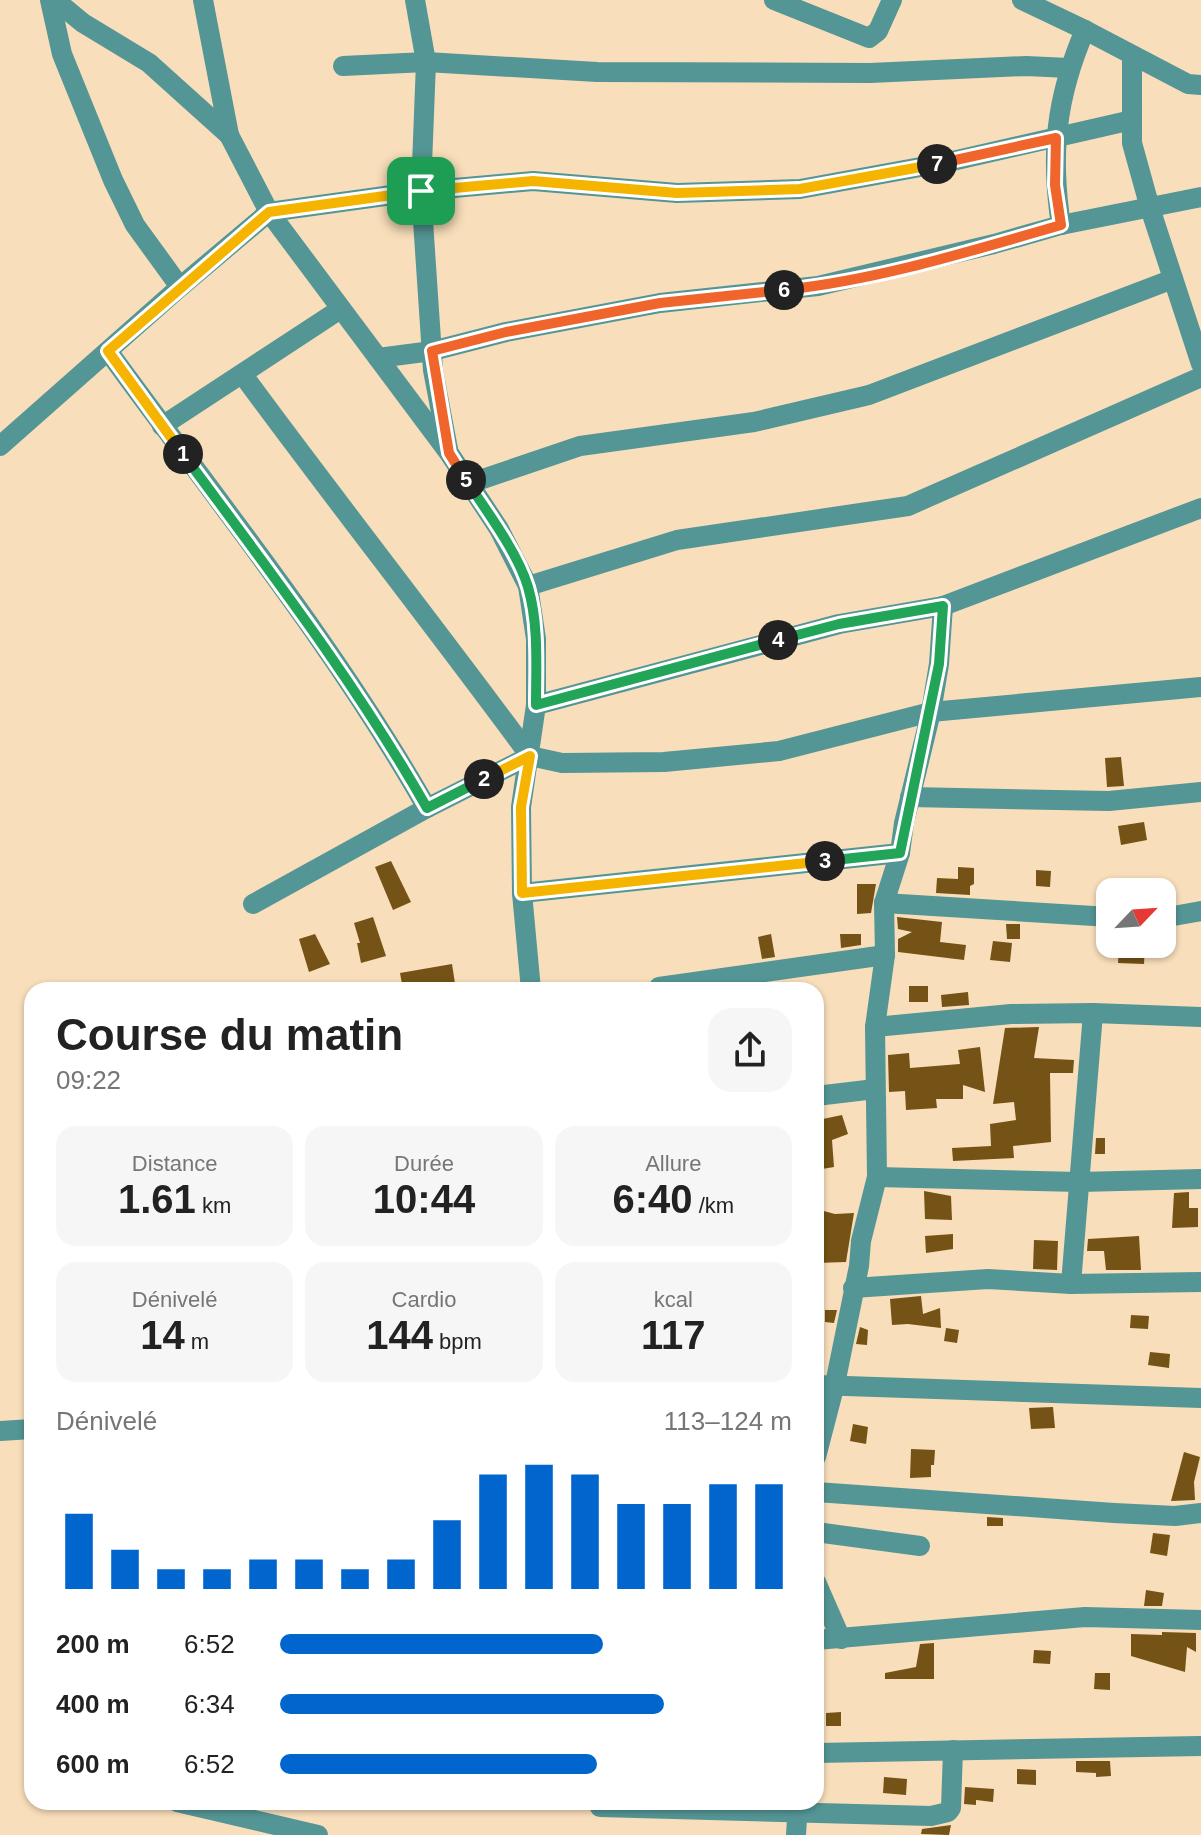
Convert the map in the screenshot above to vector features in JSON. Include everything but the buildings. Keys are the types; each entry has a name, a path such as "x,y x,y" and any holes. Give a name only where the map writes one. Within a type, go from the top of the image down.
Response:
{"street":[{"path":"52,0 83,23 149,63 229,135"},
{"path":"52,0 62,54 113,180 135,225 180,287"},
{"path":"203,0 229,135 269,212 339,310 449,453 499,529 528,586 536,639 536,705 521,807 522,893 530,982"},
{"path":"415,0 426,62 421,191 432,351 449,453"},
{"path":"774,0 869,38 878,31 892,0"},
{"path":"1022,0 1188,84 1201,85"},
{"path":"1061,225 1055,185 1059,108 1069,68 1085,30"},
{"path":"1132,56 1132,143 1201,364"},
{"path":"343,66 426,62 597,72 870,73 1026,66 1069,68"},
{"path":"0,446 269,212 421,191 533,181 677,193 800,189 948,162 1132,120"},
{"path":"378,358 432,351 506,332 660,303 818,286 1061,225 1201,197"},
{"path":"468,484 580,446 754,422 869,395 1173,279"},
{"path":"162,426 339,310"},
{"path":"108,351 293,600 407,772 427,808"},
{"path":"243,375 530,756"},
{"path":"528,586 677,540 908,506 1201,377"},
{"path":"536,705 839,624 943,606 1201,508"},
{"path":"943,606 939,664 931,712 900,853 884,903 885,955 875,1027 877,1177 853,1288 826,1385 1201,1398"},
{"path":"253,904 427,808 530,756 562,763 664,762 779,751 931,712 1201,687"},
{"path":"910,797 1109,801 1201,792"},
{"path":"522,893 900,853"},
{"path":"884,903 1096,916"},
{"path":"1176,915 1201,911"},
{"path":"694,982 885,955"},
{"path":"1071,1284 1093,1013"},
{"path":"875,1027 1011,1014 1201,1017"},
{"path":"824,1095 875,1089"},
{"path":"877,1177 1079,1182 1201,1179"},
{"path":"853,1288 988,1279 1071,1284 1201,1282"},
{"path":"0,1431 24,1430"},
{"path":"824,1493 1114,1513 1175,1516 1201,1513"},
{"path":"824,1533 920,1546"},
{"path":"824,1600 841,1639"},
{"path":"824,1640 1085,1617 1201,1620"},
{"path":"824,1753 1201,1746"},
{"path":"824,1809 931,1816 948,1812 952,1798 953,1750"},
{"path":"200,1810 252,1828 318,1835"},
{"path":"796,1835 797,1810"}],"route":[{"path":"1056,138 1055,185 1061,225 818,286 660,303 506,332 432,351 449,453 499,529 528,586 536,639 536,705 839,624 943,606 939,664 931,712 904,823 900,853 522,893 521,807 530,756 427,808 407,772 293,600 108,351 269,212 421,191 533,181 677,193 800,189 948,162 1056,138"}]}
